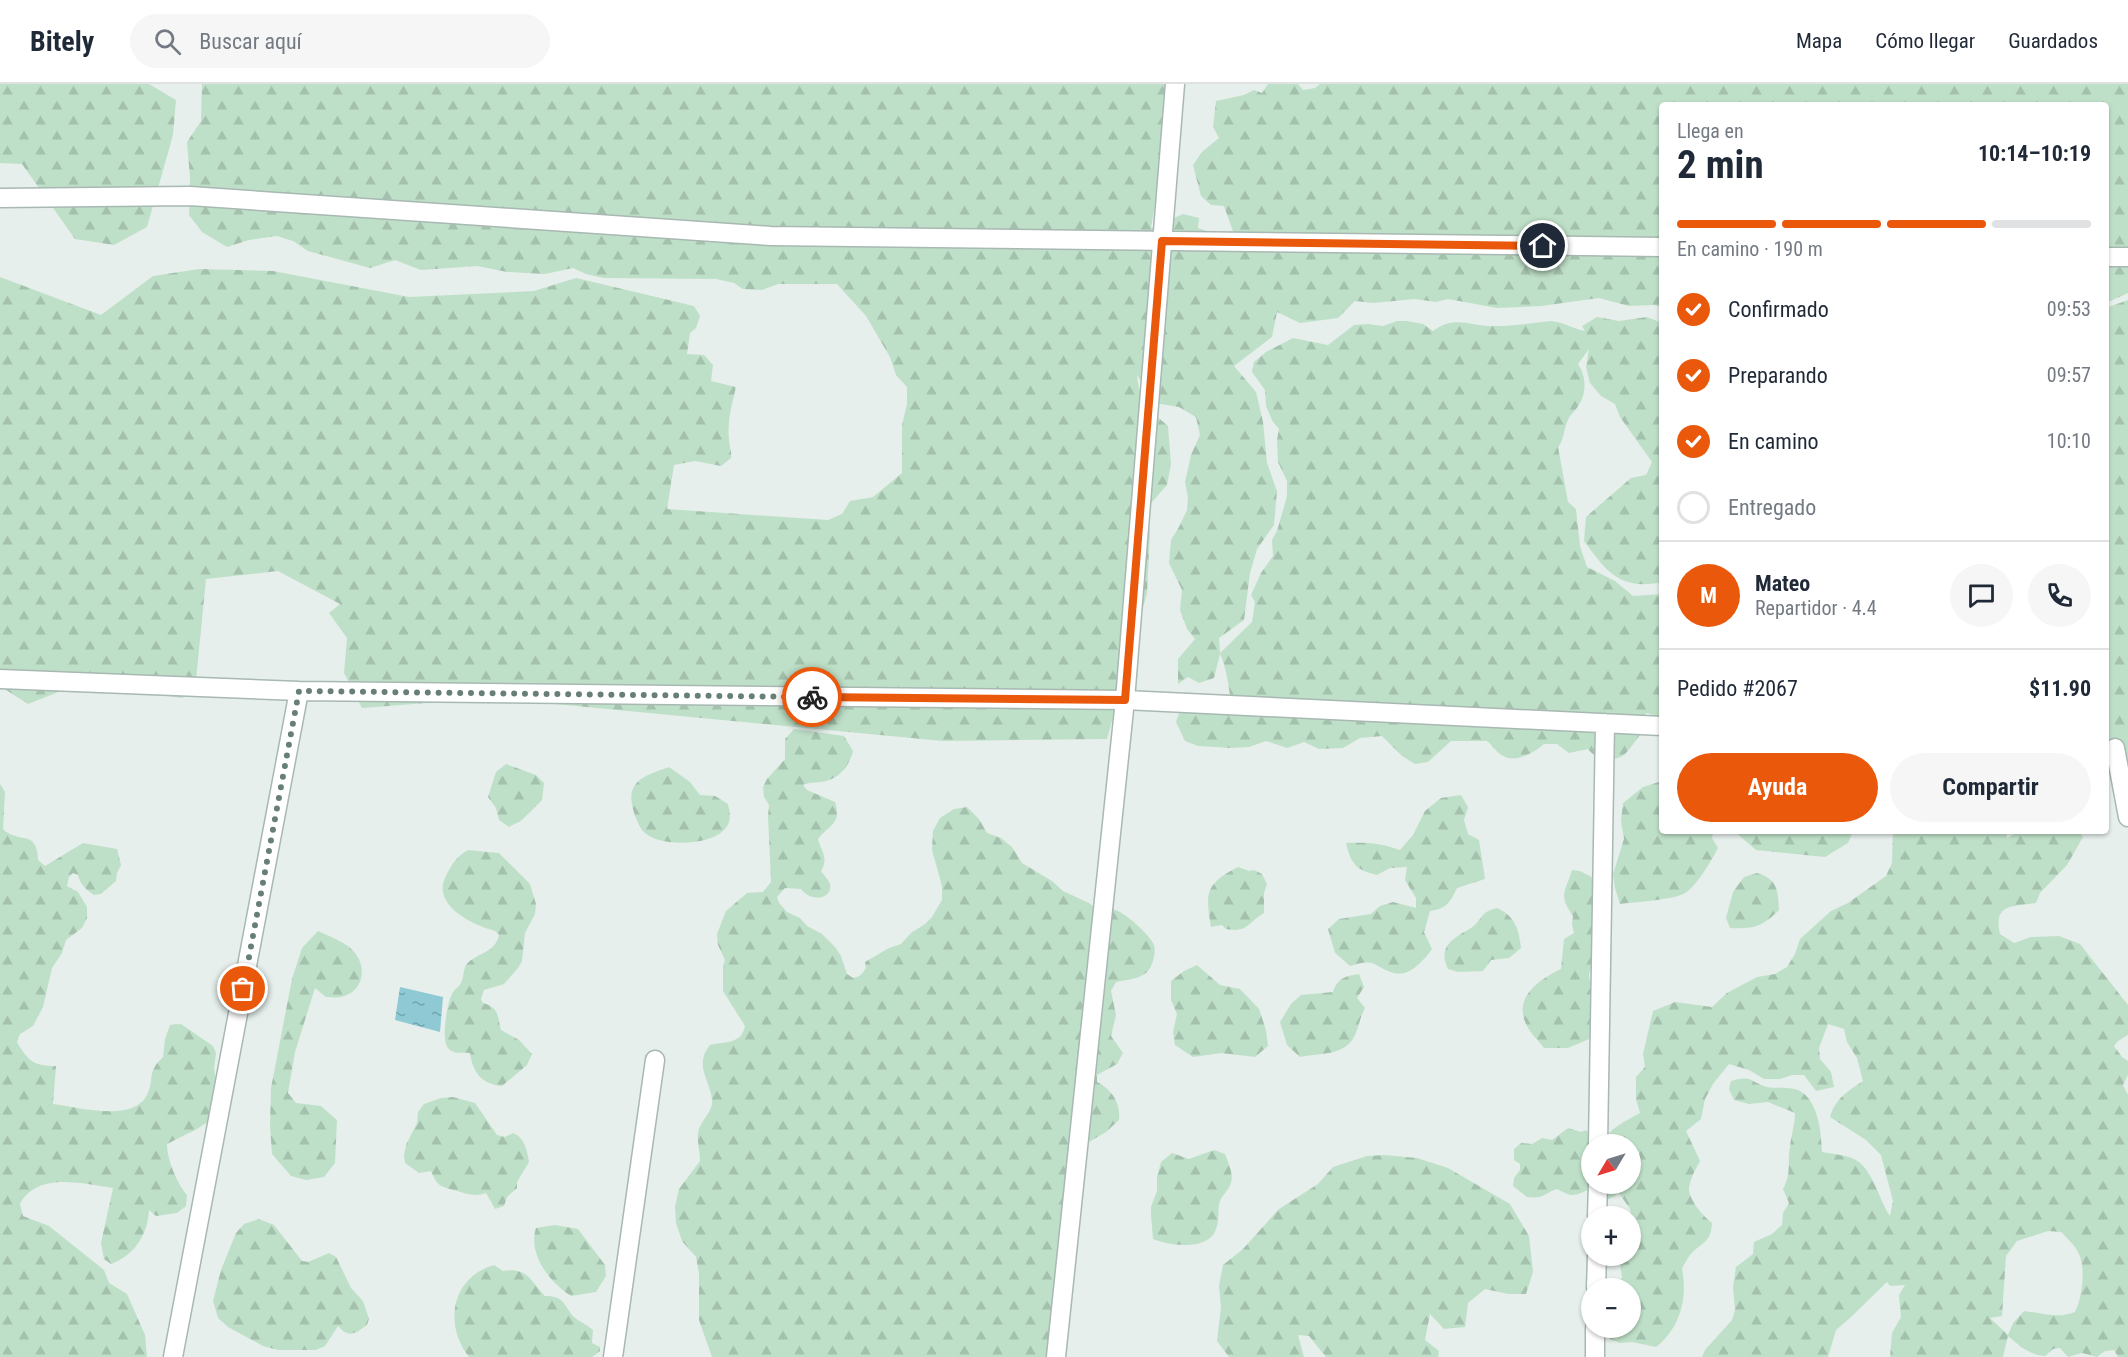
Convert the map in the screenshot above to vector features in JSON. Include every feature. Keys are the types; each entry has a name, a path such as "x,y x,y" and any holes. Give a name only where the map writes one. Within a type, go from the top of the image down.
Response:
{"street":[{"path":"1056,1357 1125,700 1175,84"},
{"path":"0,198 190,196 771,236 1659,247"},
{"path":"2109,256 2128,257"},
{"path":"0,679 299,691 1125,700 1659,726"},
{"path":"173,1357 299,691"},
{"path":"1598,1134 1605,723"},
{"path":"2116,748 2128,817"},
{"path":"613,1357 655,1060"},
{"path":"1595,1338 1595,1357"}],"green space":[{"path":"0,84 149,84 176,100 173,135 147,227 114,245 75,239 22,164 0,163"},
{"path":"202,84 1174,84 1151,228 1183,214 1199,218 1198,228 1209,232 1234,234 1224,206 1211,205 1201,196 1193,165 1202,152 1219,138 1213,127 1216,101 1244,95 1254,90 1262,93 1268,84 1298,84 1303,90 1315,88 1320,84 2128,84 2128,293 2109,302 2109,102 1659,102 1659,306 1629,306 1599,298 1541,306 1497,308 1448,299 1436,302 1415,299 1373,303 1355,301 1338,318 1300,323 1277,312 1272,337 1234,366 1256,392 1263,422 1267,463 1277,491 1274,525 1257,549 1250,573 1244,620 1219,638 1220,653 1252,622 1255,602 1251,595 1261,573 1273,556 1272,540 1277,531 1287,496 1287,481 1278,462 1279,429 1266,406 1265,390 1252,372 1254,362 1266,352 1293,338 1328,345 1354,325 1383,326 1397,321 1423,324 1433,331 1456,322 1495,326 1551,321 1585,331 1582,326 1597,317 1619,321 1647,317 1659,322 1659,582 1635,584 1625,581 1607,570 1584,541 1586,517 1631,478 1646,475 1652,462 1620,417 1615,404 1601,396 1590,383 1586,367 1589,349 1578,364 1583,375 1584,392 1580,404 1569,418 1558,447 1568,502 1576,509 1580,546 1587,567 1615,581 1633,596 1659,594 1659,717 1647,713 1641,719 1643,731 1627,752 1618,758 1607,760 1596,756 1588,749 1569,753 1557,744 1544,744 1529,754 1512,758 1500,754 1487,741 1451,741 1428,762 1415,764 1402,756 1382,736 1360,738 1343,748 1319,749 1304,742 1287,748 1266,741 1249,747 1231,748 1198,746 1185,741 1176,722 1180,711 1231,709 1228,681 1220,654 1214,678 1199,683 1188,677 1178,684 1178,659 1195,639 1187,629 1180,610 1182,590 1169,563 1171,540 1187,510 1188,498 1185,482 1191,455 1200,435 1196,417 1179,407 1155,403 1137,375 1140,391 1146,404 1168,426 1171,464 1167,485 1145,510 1150,532 1147,593 1107,739 943,741 491,698 362,708 344,673 347,638 329,613 340,604 278,571 206,579 196,680 182,698 79,684 28,704 0,686 0,277 101,315 153,276 199,269 273,271 409,297 534,291 576,278 694,306 700,316 696,328 690,333 687,354 704,355 713,365 711,381 736,387 729,426 731,458 721,466 695,461 674,465 667,509 828,520 842,514 850,501 873,497 902,473 902,425 907,404 907,387 896,375 890,357 866,316 837,284 778,284 762,290 743,289 734,283 716,279 604,278 573,268 545,274 507,272 477,266 421,270 395,260 370,268 308,251 293,241 277,236 249,240 227,247 202,232 189,215 190,178 187,142 201,121"},
{"path":"2128,300 2128,764 2126,765 2112,763 2109,760 2109,307"},
{"path":"794,729 844,736 853,751 846,767 838,776 827,781 803,785 807,790 835,802 837,809 836,820 818,839 824,855 821,871 830,884 828,893 815,898 801,889 785,888 777,897 787,912 800,918 807,926 822,934 835,947 841,956 847,974 853,978 859,976 866,968 865,962 901,944 932,917 942,900 942,886 932,850 933,831 940,818 954,809 967,807 979,819 987,833 1001,838 1012,847 1022,863 1052,881 1063,891 1089,903 1098,910 1117,910 1142,929 1154,945 1154,959 1147,972 1137,978 1116,982 1111,991 1116,1015 1111,1036 1123,1053 1117,1064 1097,1075 1097,1082 1107,1089 1117,1103 1119,1120 1106,1132 1089,1142 1078,1163 1077,1257 1070,1273 1073,1294 1069,1302 1057,1357 712,1357 699,1320 699,1274 696,1257 682,1241 676,1223 675,1207 679,1189 700,1161 698,1133 712,1104 703,1066 705,1052 710,1045 736,1039 745,1026 723,991 725,960 718,945 717,934 726,911 747,893 763,892 771,882 769,805 764,797 763,787 785,759 785,739"},
{"path":"506,764 536,775 544,783 542,800 522,820 509,827 499,820 496,808 488,797 496,772"},
{"path":"669,767 690,782 700,795 715,796 728,804 729,821 724,830 707,839 683,843 659,840 642,830 633,807 631,796 633,789 642,779"},
{"path":"1659,782 1659,834 1713,834 1712,838 1718,848 1699,879 1685,893 1663,899 1620,904 1613,874 1624,839 1621,821 1623,803 1643,787"},
{"path":"0,784 5,792 3,829 9,834 31,840 37,850 38,860 45,866 83,843 117,849 121,865 116,881 101,894 94,895 88,891 78,875 73,873 69,877 67,886 78,892 87,907 87,918 82,928 66,940 62,953 52,968 43,1007 33,1026 20,1034 17,1042 32,1061 42,1065 56,1066 53,1104 90,1110 118,1111 140,1104 147,1095 154,1067 163,1057 165,1039 170,1025 181,1024 213,1046 216,1053 214,1068 221,1113 197,1129 167,1144 173,1171 187,1195 186,1206 177,1213 156,1216 149,1210 143,1236 127,1256 111,1264 104,1259 101,1243 113,1188 75,1183 49,1183 28,1194 20,1204 23,1216 49,1226 104,1270 109,1283 127,1294 145,1335 147,1357 0,1357"},
{"path":"1461,795 1468,807 1464,820 1468,834 1479,840 1485,879 1457,888 1447,904 1440,909 1430,911 1424,932 1432,949 1411,970 1400,974 1394,973 1365,962 1350,966 1335,953 1328,929 1339,919 1371,914 1380,906 1393,902 1416,908 1416,898 1405,880 1407,867 1390,868 1377,875 1364,871 1352,861 1346,843 1373,844 1400,850 1413,835 1425,811 1441,798"},
{"path":"1737,834 1852,834 1848,843 1825,857 1756,850"},
{"path":"1893,834 2006,834 2007,838 2014,834 2080,834 2083,837 2067,865 2040,893 2036,903 2007,908 1999,917 1999,924 2000,934 2014,943 2031,937 2059,936 2080,944 2128,1005 2128,1035 2114,1046 2128,1061 2128,1075 2123,1085 2128,1095 2128,1357 2118,1357 2114,1350 2105,1351 2097,1357 2082,1353 2068,1357 2060,1348 2053,1349 2045,1356 2039,1355 2025,1349 2008,1336 2003,1357 1890,1357 1892,1333 1901,1317 1899,1295 1905,1285 1890,1286 1887,1282 1836,1330 1828,1357 1702,1357 1705,1350 1732,1320 1735,1310 1733,1287 1736,1267 1753,1254 1754,1242 1772,1234 1782,1225 1783,1213 1789,1203 1783,1189 1788,1173 1795,1113 1768,1102 1749,1104 1734,1100 1729,1089 1731,1081 1747,1079 1767,1087 1796,1089 1806,1096 1818,1118 1822,1152 1846,1156 1859,1162 1869,1174 1890,1216 1893,1201 1881,1155 1866,1140 1830,1117 1839,1100 1863,1081 1857,1058 1847,1042 1844,1029 1828,1024 1819,1048 1820,1059 1831,1072 1834,1087 1816,1091 1804,1075 1764,1079 1749,1070 1729,1064 1713,1084 1705,1099 1701,1119 1686,1131 1700,1161 1690,1182 1690,1194 1698,1208 1712,1223 1711,1230 1708,1239 1690,1255 1682,1269 1683,1301 1676,1322 1656,1347 1632,1342 1620,1343 1610,1339 1641,1338 1641,1278 1622,1278 1620,1266 1641,1266 1641,1206 1628,1206 1620,1194 1641,1194 1641,1134 1608,1134 1640,1113 1636,1099 1636,1077 1645,1067 1643,1054 1653,1011 1675,1002 1712,1007 1727,993 1757,977 1775,974 1787,967 1800,939 1831,911 1848,903 1886,876 1892,863","holes":["2048,1231 2061,1232 2075,1248 2082,1267 2080,1299 2075,1312 2056,1315 2024,1311 2013,1323 2008,1335 1990,1318 2002,1316 2006,1256 2017,1241"]},
{"path":"468,850 499,853 530,884 536,904 535,914 525,933 522,961 518,968 504,984 484,990 481,999 483,1003 495,1010 501,1030 519,1040 532,1054 527,1065 502,1086 489,1083 479,1076 473,1066 470,1053 455,1052 450,1050 446,1044 446,1021 450,999 461,983 466,965 489,950 499,935 460,915 447,902 444,895 443,887 449,869"},
{"path":"1238,867 1262,874 1267,884 1264,893 1264,913 1239,930 1226,929 1222,925 1211,927 1208,905 1210,890 1219,878"},
{"path":"1572,870 1580,871 1603,883 1601,961 1589,973 1590,981 1596,989 1594,1037 1568,1048 1544,1048 1526,1024 1523,1005 1526,997 1537,984 1561,969 1564,939 1574,933 1573,916 1564,898"},
{"path":"1757,873 1773,882 1779,910 1757,926 1730,928 1726,918 1733,892 1744,877"},
{"path":"1497,908 1508,915 1515,924 1521,948 1509,958 1491,960 1483,971 1458,972 1448,969 1445,954 1453,939 1475,925 1484,914"},
{"path":"318,931 352,949 359,959 362,973 358,986 348,995 326,997 315,988 295,1052 288,1093 296,1103 321,1106 337,1120 335,1163 324,1177 306,1180 291,1176 272,1154 271,1088 292,979 302,948"},
{"path":"1197,965 1220,985 1240,989 1259,1009 1266,1030 1268,1046 1255,1057 1221,1053 1193,1057 1175,1045 1173,1032 1177,1014 1171,1000 1171,981"},
{"path":"1359,974 1364,987 1357,998 1365,1008 1351,1042 1339,1050 1300,1057 1287,1045 1280,1022 1291,1004 1301,995 1333,992 1343,978"},
{"path":"453,1097 475,1103 497,1135 505,1137 513,1133 520,1137 524,1145 529,1162 517,1182 517,1188 507,1197 504,1206 495,1209 486,1193 471,1195 444,1187 436,1181 431,1171 419,1173 405,1163 406,1145 417,1123 418,1112 424,1104 441,1098"},
{"path":"1568,1128 1581,1132 1586,1130 1590,1134 1581,1134 1581,1193 1568,1194 1557,1189 1540,1197 1527,1197 1513,1186 1514,1178 1520,1170 1520,1164 1514,1160 1514,1149 1521,1143 1532,1144 1542,1138 1552,1140"},
{"path":"1214,1150 1225,1154 1232,1177 1220,1201 1217,1226 1212,1236 1206,1241 1188,1245 1153,1239 1151,1207 1157,1191 1157,1177 1161,1162 1172,1153 1189,1159"},
{"path":"1367,1156 1417,1158 1448,1168 1510,1204 1529,1236 1533,1272 1526,1294 1508,1294 1485,1289 1468,1303 1465,1327 1444,1329 1430,1314 1425,1340 1439,1351 1438,1357 1326,1357 1309,1336 1298,1335 1304,1357 1229,1357 1217,1341 1221,1307 1219,1286 1223,1265 1243,1249 1279,1209 1318,1184 1333,1167"},
{"path":"1594,1194 1617,1194 1609,1199 1597,1200"},
{"path":"259,1219 274,1225 302,1261 308,1262 329,1253 336,1257 351,1288 363,1301 369,1319 367,1325 350,1334 338,1326 325,1346 316,1350 278,1350 263,1346 228,1327 218,1318 213,1301 221,1270 236,1233 244,1224"},
{"path":"555,1225 578,1229 605,1265 606,1276 596,1292 571,1296 555,1283 542,1266 535,1248 536,1228"},
{"path":"494,1265 503,1271 523,1273 545,1296 556,1297 562,1301 574,1317 593,1330 592,1343 600,1347 600,1351 592,1357 469,1357 456,1330 454,1317 456,1303 469,1280 480,1271"}],"water":[{"path":"400,987 443,997 440,1032 395,1020"}],"way so far":[{"path":"243,989 299,691 812,697"}],"route":[{"path":"812,697 1125,700 1162,241 1543,246"}]}
